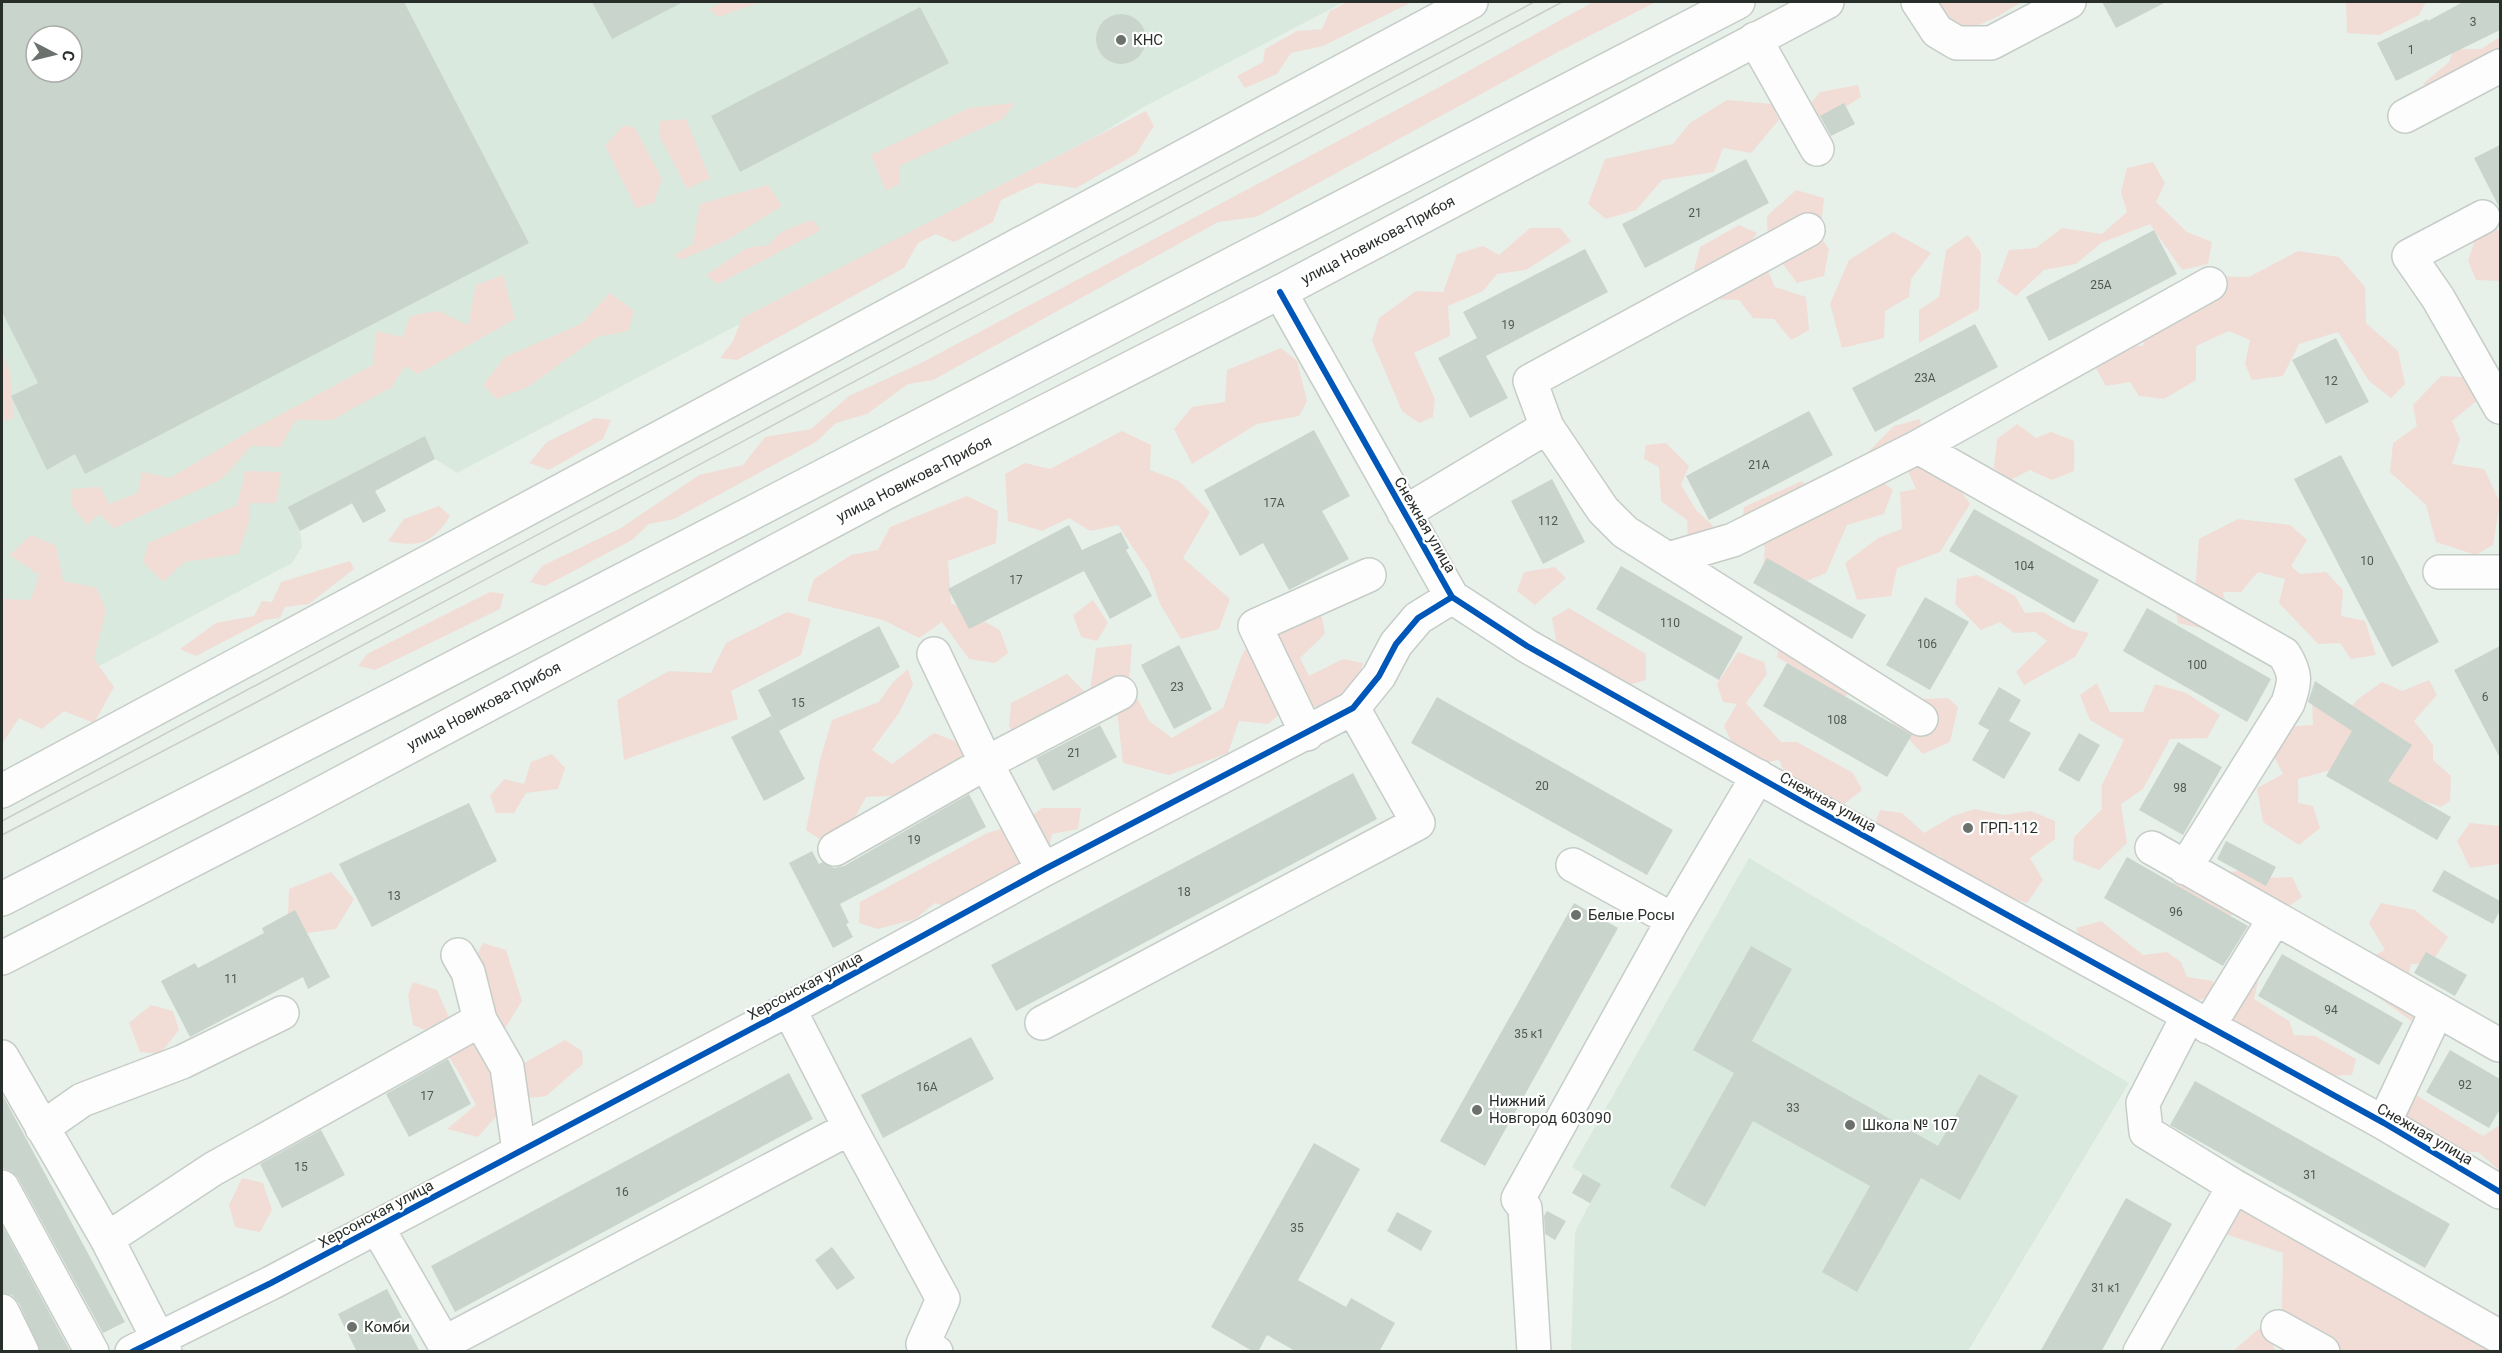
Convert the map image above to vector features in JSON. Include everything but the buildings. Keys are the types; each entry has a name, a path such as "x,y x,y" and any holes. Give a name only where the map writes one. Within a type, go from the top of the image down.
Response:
{"main road":[{"path":"2,791 1472,2"},
{"path":"2,899 272,762 1737,2"},
{"name":"улица Новикова-Прибоя","path":"2,958 294,808 885,493 1280,292 1827,2"},
{"path":"1918,2 1937,31 1957,43 1991,42 2069,2"},
{"path":"1755,39 1817,149"},
{"path":"2405,116 2500,66"},
{"path":"2483,216 2409,256 2438,298 2500,407"},
{"path":"1808,230 1530,381 1547,427 1603,510 1625,532 1922,719"},
{"path":"1668,558 1732,540 1918,447 2210,284"},
{"name":"Снежная улица","path":"1280,292 1452,597 1527,646 2384,1123 2500,1192"},
{"path":"1404,513 1547,427"},
{"path":"1918,447 2284,654 2295,680 2288,703 2185,868"},
{"path":"2440,572 2500,572"},
{"path":"1307,734 1256,626 1369,575"},
{"name":"Херсонская улица","path":"152,1347 1043,870 1353,708 1379,676 1396,644 1418,618 1452,597"},
{"path":"934,654 986,763 1043,870"},
{"path":"835,849 986,763 1120,693"},
{"path":"1042,1023 1418,823 1353,708"},
{"path":"1534,1352 1525,1208 1518,1199 1673,920 1758,776"},
{"path":"2152,848 2499,1045"},
{"path":"1573,865 1673,920"},
{"path":"2275,918 2198,1021 2143,1103 2146,1132 2234,1186 2500,1337"},
{"path":"458,956 468,972 480,1020 507,1067 519,1151"},
{"path":"789,1008 850,1128 943,1299 923,1344 936,1352"},
{"path":"2384,1123 2437,1010"},
{"path":"42,1128 82,1100 182,1062 282,1013"},
{"path":"107,1239 213,1169 480,1020"},
{"path":"2,1057 107,1239 152,1347"},
{"path":"377,1227 447,1347 850,1128"},
{"path":"2140,1352 2234,1186"},
{"path":"2,1187 92,1352"},
{"path":"2,1311 22,1352"},
{"path":"2278,1327 2323,1352"}],"shaded area":[{"path":"2,2 1344,2 1140,109 1102,133 457,473 435,459 375,491 386,511 363,523 352,504 300,531 302,547 292,563 2,718"},
{"path":"722,2 761,2 718,17 709,9"},
{"path":"1347,2 1412,2 1323,46 1291,53 1277,74 1245,88 1237,76 1263,62 1265,49 1297,31 1322,29 1330,11"},
{"path":"1593,2 1656,2 1556,53 1256,217 1218,222 933,380 908,384 867,414 836,423 816,442 674,519 649,524 632,540 545,586 530,582 542,566 621,528 699,475 743,465 765,437 811,429 849,396 923,362 1445,84"},
{"path":"1934,2 2022,2 1983,23 1972,27 1962,27 1952,25 1944,18"},
{"path":"2346,2 2426,2 2419,15 2379,35 2347,33"},
{"path":"2500,37 2500,67 2426,95 2424,83 2449,62 2454,49 2481,49"},
{"path":"1858,85 1861,97 1825,120 1807,108 1820,92"},
{"path":"1727,100 1772,104 1779,120 1751,153 1723,148 1714,172 1662,180 1636,210 1606,219 1588,204 1605,159 1673,144 1690,123"},
{"path":"1015,103 1002,119 899,166 899,184 886,191 871,155 969,108"},
{"path":"1146,111 1154,126 1136,154 1076,188 1038,183 1001,200 993,222 954,242 936,234 918,243 904,268 737,360 720,358 733,341 742,318"},
{"path":"686,119 710,178 687,189 659,135 660,121"},
{"path":"624,125 635,128 662,179 654,203 636,208 605,146"},
{"path":"2153,162 2165,183 2156,202 2187,232 2212,242 2208,264 2182,270 2150,224 2101,243 2076,264 2044,270 2016,296 1997,282 2009,250 2036,248 2062,228 2102,234 2127,212 2121,192 2127,168"},
{"path":"768,185 782,206 729,239 681,260 674,255 693,244 700,204"},
{"path":"1796,190 1824,198 1822,217 1816,231 1829,249 1824,276 1797,283 1768,244 1767,216"},
{"path":"812,220 821,230 718,284 706,275 747,248 768,245 783,231"},
{"path":"1739,225 1757,233 1737,261 1768,271 1775,287 1806,297 1809,330 1791,340 1774,319 1753,318 1739,300 1713,299 1694,269 1700,247"},
{"path":"1530,228 1560,228 1571,241 1526,270 1497,274 1483,291 1448,306 1450,336 1414,353 1435,399 1433,417 1419,423 1402,411 1372,341 1379,318 1416,291 1443,292 1457,254 1483,246 1499,255"},
{"path":"2497,229 2500,233 2500,281 2476,280 2468,261 2477,234"},
{"path":"1893,232 1931,253 1911,279 1909,297 1885,311 1884,338 1842,348 1830,304 1849,260"},
{"path":"1968,235 1981,253 1979,309 1919,343 1919,310 1939,297 1946,250"},
{"path":"2298,251 2339,257 2365,287 2366,323 2398,351 2405,384 2391,398 2369,381 2338,332 2299,344 2283,376 2252,380 2245,364 2250,340 2229,331 2196,346 2196,380 2164,399 2139,396 2130,382 2106,386 2095,367 2117,345 2143,346 2157,299 2200,276 2249,277"},
{"path":"503,275 515,319 418,374 405,366 392,387 332,420 296,420 280,447 251,446 222,479 114,528 99,514 87,525 71,504 72,489 99,487 110,504 138,493 142,472 170,478 255,428 373,365 376,331 403,337 410,316 438,311 468,325 476,285"},
{"path":"610,293 634,311 628,331 597,337 528,387 496,399 483,385 505,357 581,324"},
{"path":"1281,348 1297,361 1307,401 1299,416 1257,424 1192,464 1174,429 1192,407 1225,402 1227,370"},
{"path":"2,352 10,373 14,418 2,422"},
{"path":"2441,376 2463,377 2479,399 2452,421 2460,439 2452,464 2484,469 2500,502 2493,545 2476,555 2436,542 2426,505 2390,472 2393,443 2417,426 2413,405"},
{"path":"595,418 611,420 603,439 549,470 529,463 547,442"},
{"path":"1920,419 1922,436 1970,504 1940,552 1897,568 1891,596 1857,600 1845,563 1878,538 1902,529 1900,492 1916,489 1906,467 1865,455 1894,426"},
{"path":"2017,424 2036,438 2051,432 2074,441 2074,471 2052,480 2030,470 2009,481 1994,468 1997,439"},
{"path":"1122,431 1151,445 1150,470 1179,481 1210,512 1183,558 1230,599 1219,629 1181,639 1160,604 1149,572 1118,525 1090,531 1069,518 1042,531 1008,521 1005,474 1025,463 1050,469"},
{"path":"1666,443 1689,466 1681,485 1696,510 1713,526 1710,543 1688,539 1687,520 1661,501 1659,467 1644,459 1646,445"},
{"path":"245,471 281,472 276,503 250,503 250,519 238,554 184,562 163,582 143,562 148,543 237,505"},
{"path":"1875,476 1893,490 1884,514 1847,525 1826,573 1785,590 1762,579 1765,547 1742,527 1744,507 1802,481 1825,504"},
{"path":"967,496 998,511 996,543 948,561 951,603 1000,630 1008,653 995,663 969,659 942,622 919,638 883,620 807,601 814,579 851,555 878,550 890,527"},
{"path":"439,506 450,516 431,538 408,544 388,541 404,519"},
{"path":"2238,519 2290,525 2307,540 2291,566 2300,574 2326,572 2343,590 2341,616 2365,621 2376,655 2351,659 2340,643 2318,644 2279,603 2285,579 2258,572 2241,592 2223,592 2228,614 2212,631 2178,623 2174,603 2195,590 2199,539"},
{"path":"31,535 56,546 63,581 97,588 106,610 94,659 114,687 94,723 64,711 42,729 19,718 2,744 2,599 31,600 39,575 10,555"},
{"path":"350,561 354,569 309,604 285,607 280,618 265,620 196,656 180,649 216,623 254,616 262,601 272,602 281,582"},
{"path":"1555,567 1566,578 1535,605 1517,591 1524,572"},
{"path":"1977,575 2015,596 2025,613 2043,612 2072,629 2089,633 2075,657 2024,685 2016,672 2047,641 2035,632 2014,633 2000,622 1981,630 1955,604 1957,579"},
{"path":"490,592 504,594 500,609 375,670 358,666 367,654"},
{"path":"1093,600 1108,623 1097,641 1081,637 1073,615"},
{"path":"1569,608 1646,654 1646,680 1621,687 1556,641 1552,618"},
{"path":"787,612 811,619 801,655 731,691 738,719 624,760 617,700 669,671 711,673 726,643"},
{"path":"1321,612 1325,634 1300,658 1309,676 1343,659 1363,663 1357,684 1325,709 1295,701 1268,724 1239,721 1228,753 1169,775 1123,763 1117,711 1090,691 1096,648 1132,644 1129,682 1149,721 1172,738 1223,708 1241,657 1257,631"},
{"path":"1779,645 1832,655 1850,652 1867,672 1845,697 1777,657"},
{"path":"1738,652 1764,662 1767,674 1746,703 1781,742 1797,742 1853,773 1862,790 1838,809 1786,775 1779,760 1760,763 1735,749 1724,726 1737,704 1723,702 1717,684"},
{"path":"908,669 913,685 899,713 872,750 892,764 934,733 965,745 959,767 913,795 866,797 848,830 824,842 806,830 820,760 832,720 879,702 893,682"},
{"path":"1067,674 1086,693 1018,736 1009,727 1011,703"},
{"path":"2429,680 2437,695 2414,721 2433,745 2433,760 2451,776 2450,801 2441,807 2376,785 2338,768 2298,779 2298,803 2313,806 2320,828 2299,845 2263,822 2257,788 2283,774 2272,753 2284,727 2313,725 2312,698 2346,713 2358,699 2382,682 2402,691"},
{"path":"2097,683 2110,712 2143,712 2155,684 2186,693 2220,715 2207,738 2170,739 2143,789 2121,804 2127,843 2099,870 2073,860 2074,837 2102,809 2102,785 2124,740 2090,720 2080,695"},
{"path":"1948,698 1958,707 1950,742 1923,754 1885,715 1898,700"},
{"path":"552,754 565,768 558,789 526,793 514,813 496,813 490,796 504,779 524,784 531,762"},
{"path":"1042,808 1081,808 1078,829 1052,834 1047,860 960,910 935,903 915,919 878,929 859,923 860,902 987,833 1022,823"},
{"path":"1975,809 2004,815 2031,811 2055,821 2055,839 2030,858 2043,880 2027,903 1963,881 1940,856 1892,843 1876,821 1880,810 1902,813 1924,833 1953,816"},
{"path":"2470,823 2500,826 2500,864 2470,868 2457,841"},
{"name":"Школа № 107","path":"1749,858 2129,1083 1968,1351 1571,1352 1575,1232 1590,1203 1572,1193 1583,1174 1572,1167"},
{"path":"2179,859 2218,873 2248,870 2263,878 2292,877 2302,897 2279,913 2257,898 2230,916 2174,887"},
{"path":"331,872 354,899 336,929 307,933 288,914 289,889"},
{"path":"2381,903 2415,910 2448,937 2431,964 2411,964 2408,978 2443,1009 2413,1022 2372,993 2370,958 2385,950 2369,923"},
{"path":"2101,921 2143,955 2167,952 2181,962 2187,977 2213,981 2215,997 2186,1002 2085,950 2076,928"},
{"path":"483,943 506,950 522,1001 493,1048 506,1073 565,1040 582,1051 583,1064 546,1096 511,1100 478,1137 447,1129 476,1105 434,1034 413,1025 408,995 413,982 437,990 452,1024 481,1025 473,962"},
{"path":"2260,972 2254,999 2289,1021 2294,1035 2315,1036 2356,1059 2352,1075 2325,1076 2228,1021"},
{"path":"151,1005 173,1011 179,1030 160,1054 140,1052 129,1023"},
{"path":"2416,1095 2483,1136 2500,1125 2500,1171 2478,1152 2452,1151 2399,1121 2403,1097"},
{"path":"242,1178 263,1183 272,1210 260,1232 235,1227 229,1205"},
{"path":"2247,1182 2500,1351 2303,1351 2281,1339 2283,1253 2225,1234"},
{"path":"2262,1326 2276,1351 2232,1352"}],"tram line":[{"path":"2,821 1534,2"},
{"path":"2,835 255,703 1562,2"}],"cycle path":[{"path":"1280,292 1452,597 1527,646 1808,805 2384,1123 2500,1192"},
{"path":"132,1352 271,1283 789,1009 1043,870 1353,708 1379,676 1396,644 1418,618 1452,597"}],"place":[{"name":"КНС","path":"1121,40"},
{"name":"ГРП-112","path":"1968,828"},
{"name":"Белые Росы","path":"1576,915"},
{"name":"Нижний Новгород 603090","path":"1477,1110"},
{"name":"Школа № 107","path":"1850,1125"},
{"name":"Комби","path":"352,1327"}]}
